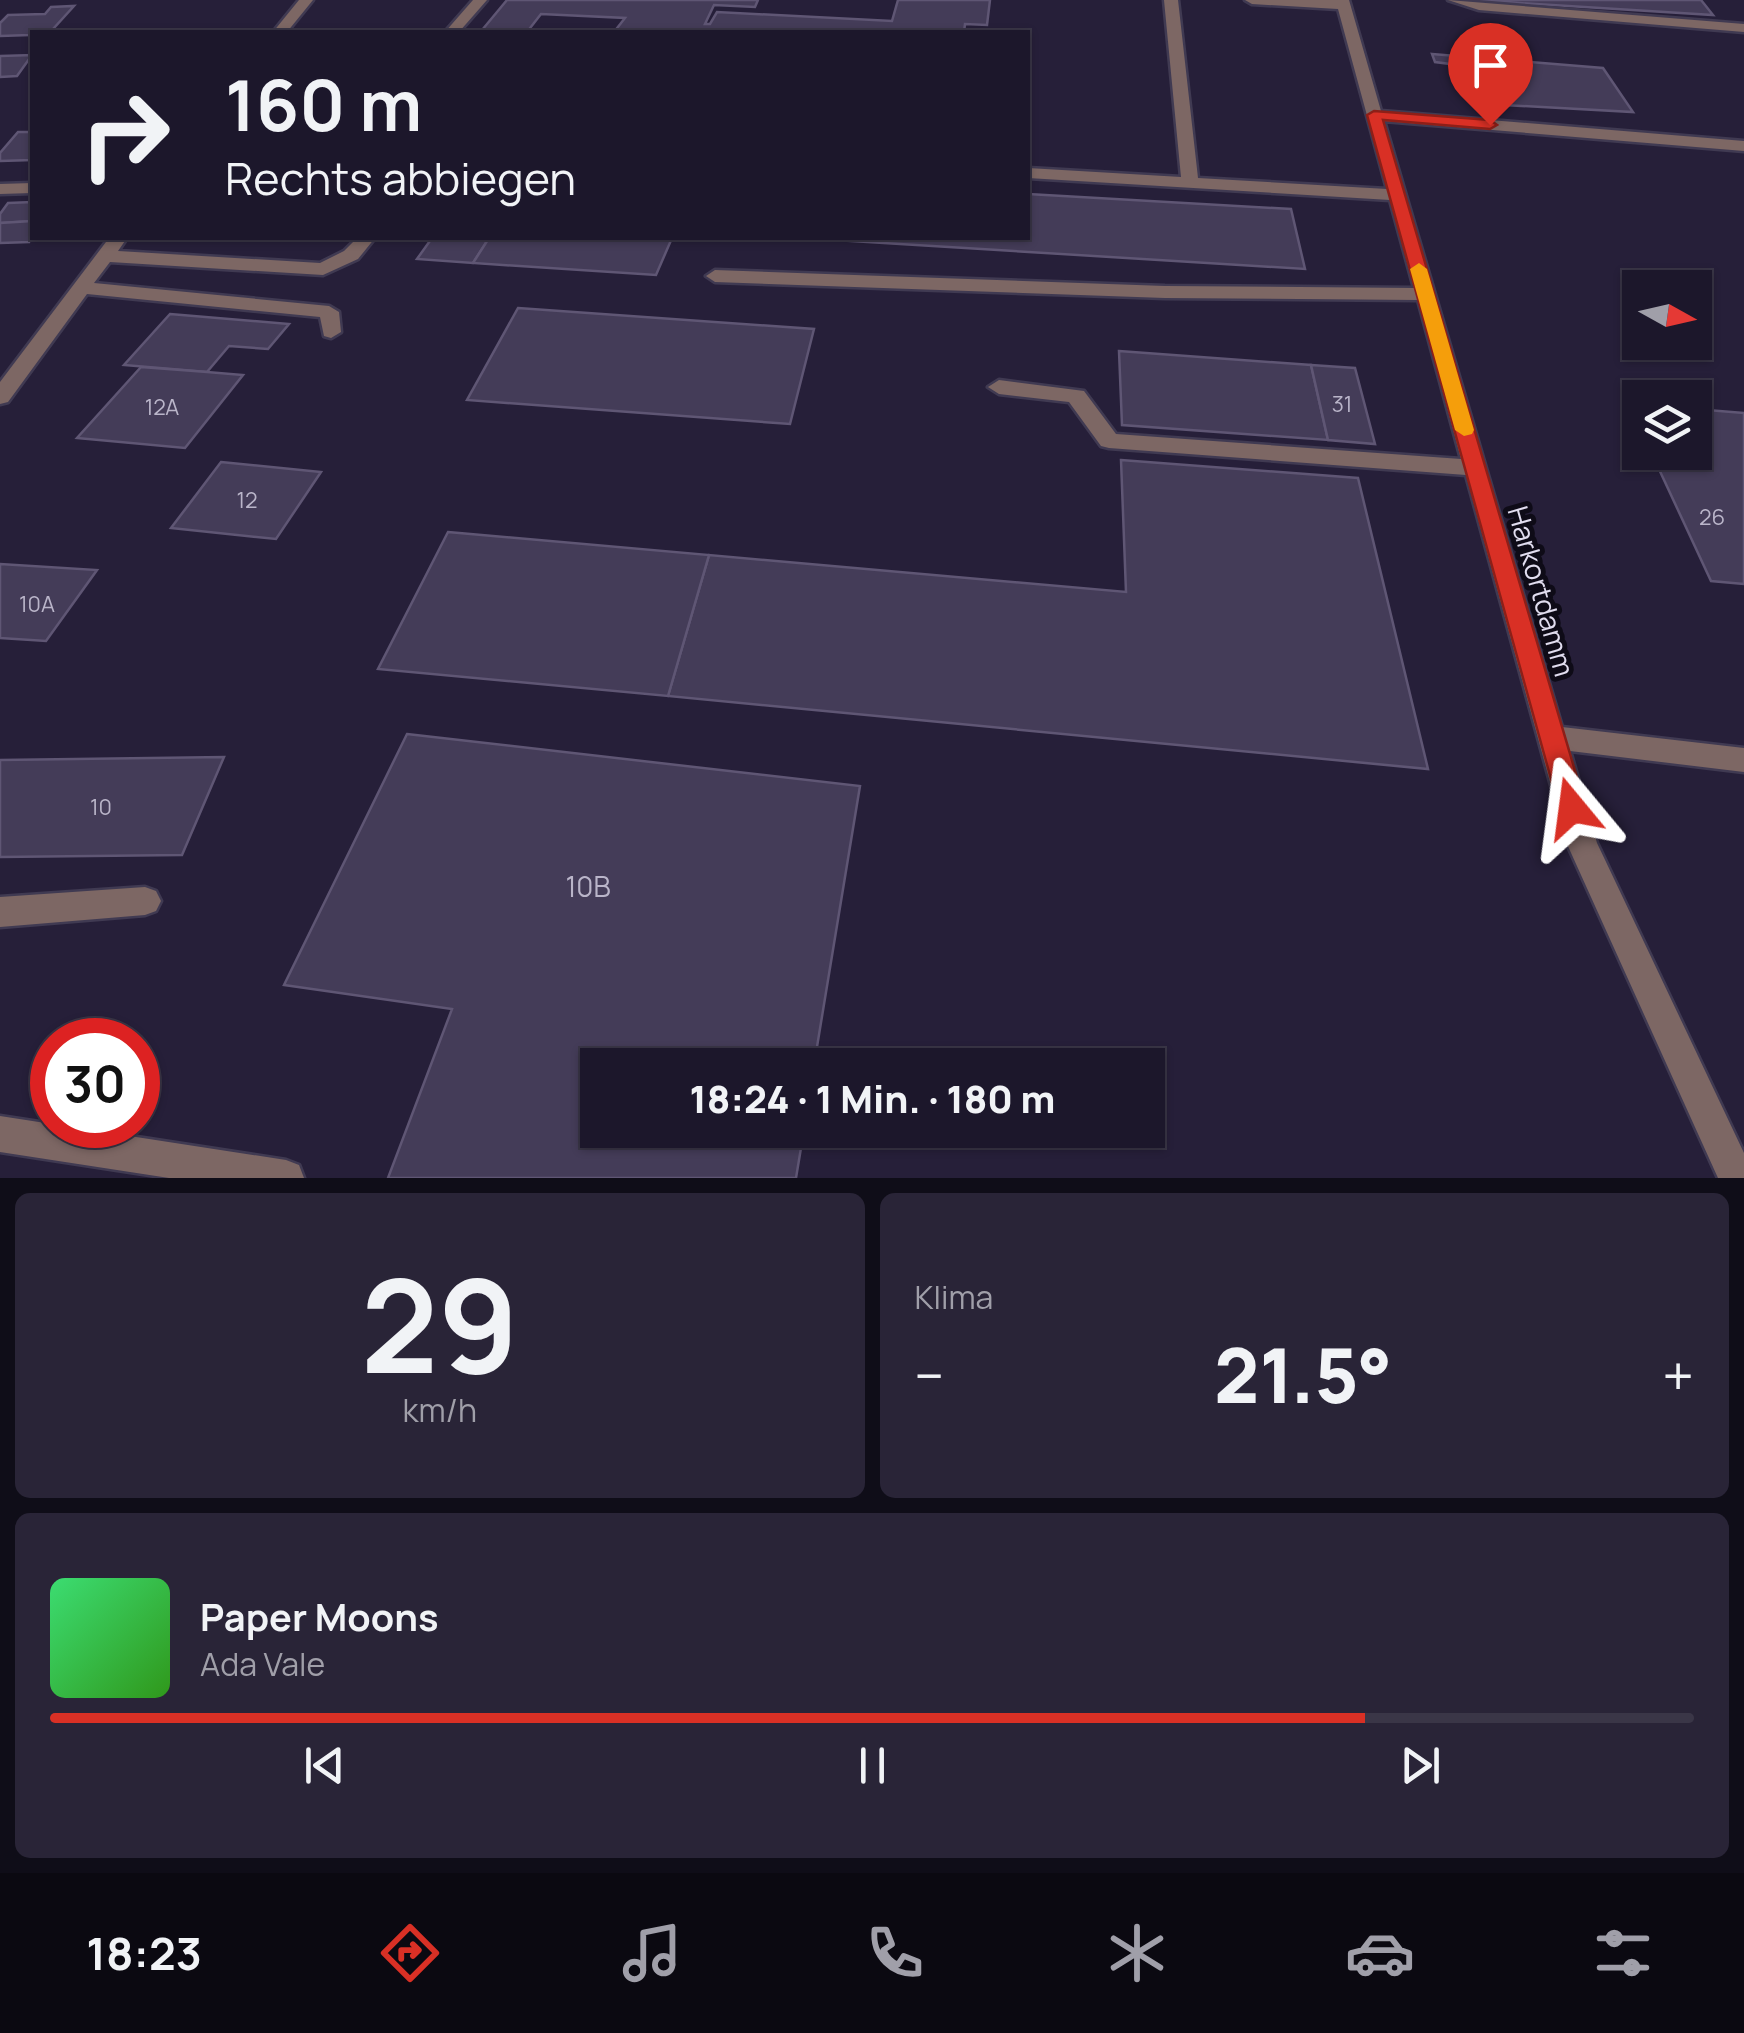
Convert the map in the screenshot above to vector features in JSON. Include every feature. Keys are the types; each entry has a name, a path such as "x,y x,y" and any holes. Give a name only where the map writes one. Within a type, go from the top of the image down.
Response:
{"street":[{"path":"282,30 306,0"},
{"path":"454,30 480,0"},
{"path":"1171,0 1190,184"},
{"path":"1252,0 1343,2"},
{"path":"1456,0 1479,6 1744,28"},
{"name":"Harkortdamm","path":"1343,2 1582,844 1737,1178"},
{"path":"1374,115 1744,146"},
{"path":"1030,173 1398,196"},
{"path":"0,190 30,188"},
{"path":"2,390 116,240"},
{"path":"103,256 322,268 351,255 364,240"},
{"path":"715,276 1165,292 1426,294"},
{"path":"79,287 328,312 331,332"},
{"path":"999,387 1076,396 1108,441 1476,468"},
{"path":"1552,737 1744,760"},
{"path":"0,912 145,900"},
{"path":"0,1134 286,1178"}],"building":[{"path":"507,0 758,0 755,7 714,5 705,24 710,24 717,12 892,21 898,0 990,0 987,25 965,24 964,30 616,30 625,18 541,14 529,30 482,30"},
{"path":"1471,0 1701,0 1713,15"},
{"path":"74,6 53,29 0,36 0,23 8,15 45,14 51,7"},
{"path":"1432,54 1603,68 1633,112 1485,104 1469,71 1452,70 1450,64 1435,62"},
{"path":"0,56 30,58 17,76 0,77"},
{"path":"18,132 30,132 30,160 0,161 0,153"},
{"path":"1030,194 1291,209 1305,269 834,240 1030,240"},
{"path":"30,202 30,221 0,223 0,214 8,203"},
{"path":"30,221 29,242 0,243 0,223"},
{"path":"431,240 488,240 473,263 417,259"},
{"path":"488,240 671,240 656,275 473,263"},
{"path":"518,308 814,329 790,424 467,400"},
{"path":"170,314 289,324 268,349 229,346 207,372 124,365"},
{"path":"1119,351 1311,365 1328,440 1122,425"},
{"path":"1311,365 1355,368 1375,444 1328,440"},
{"path":"141,367 243,375 185,448 77,438"},
{"path":"1712,410 1744,413 1744,584 1711,581 1659,470 1712,470"},
{"path":"1121,460 1358,478 1428,769 668,696 709,555 1126,592"},
{"path":"221,462 321,472 276,539 171,528"},
{"path":"448,532 709,555 668,696 378,669"},
{"path":"0,564 97,570 46,641 0,638"},
{"path":"407,734 860,786 817,1048 580,1048 580,1148 801,1148 796,1178 388,1178 452,1009 284,985"},
{"path":"224,757 182,855 0,857 0,760"}],"slow traffic":[{"path":"1419,269 1464,430"}],"route":[{"path":"1490,125 1374,115 1572,808"}]}
